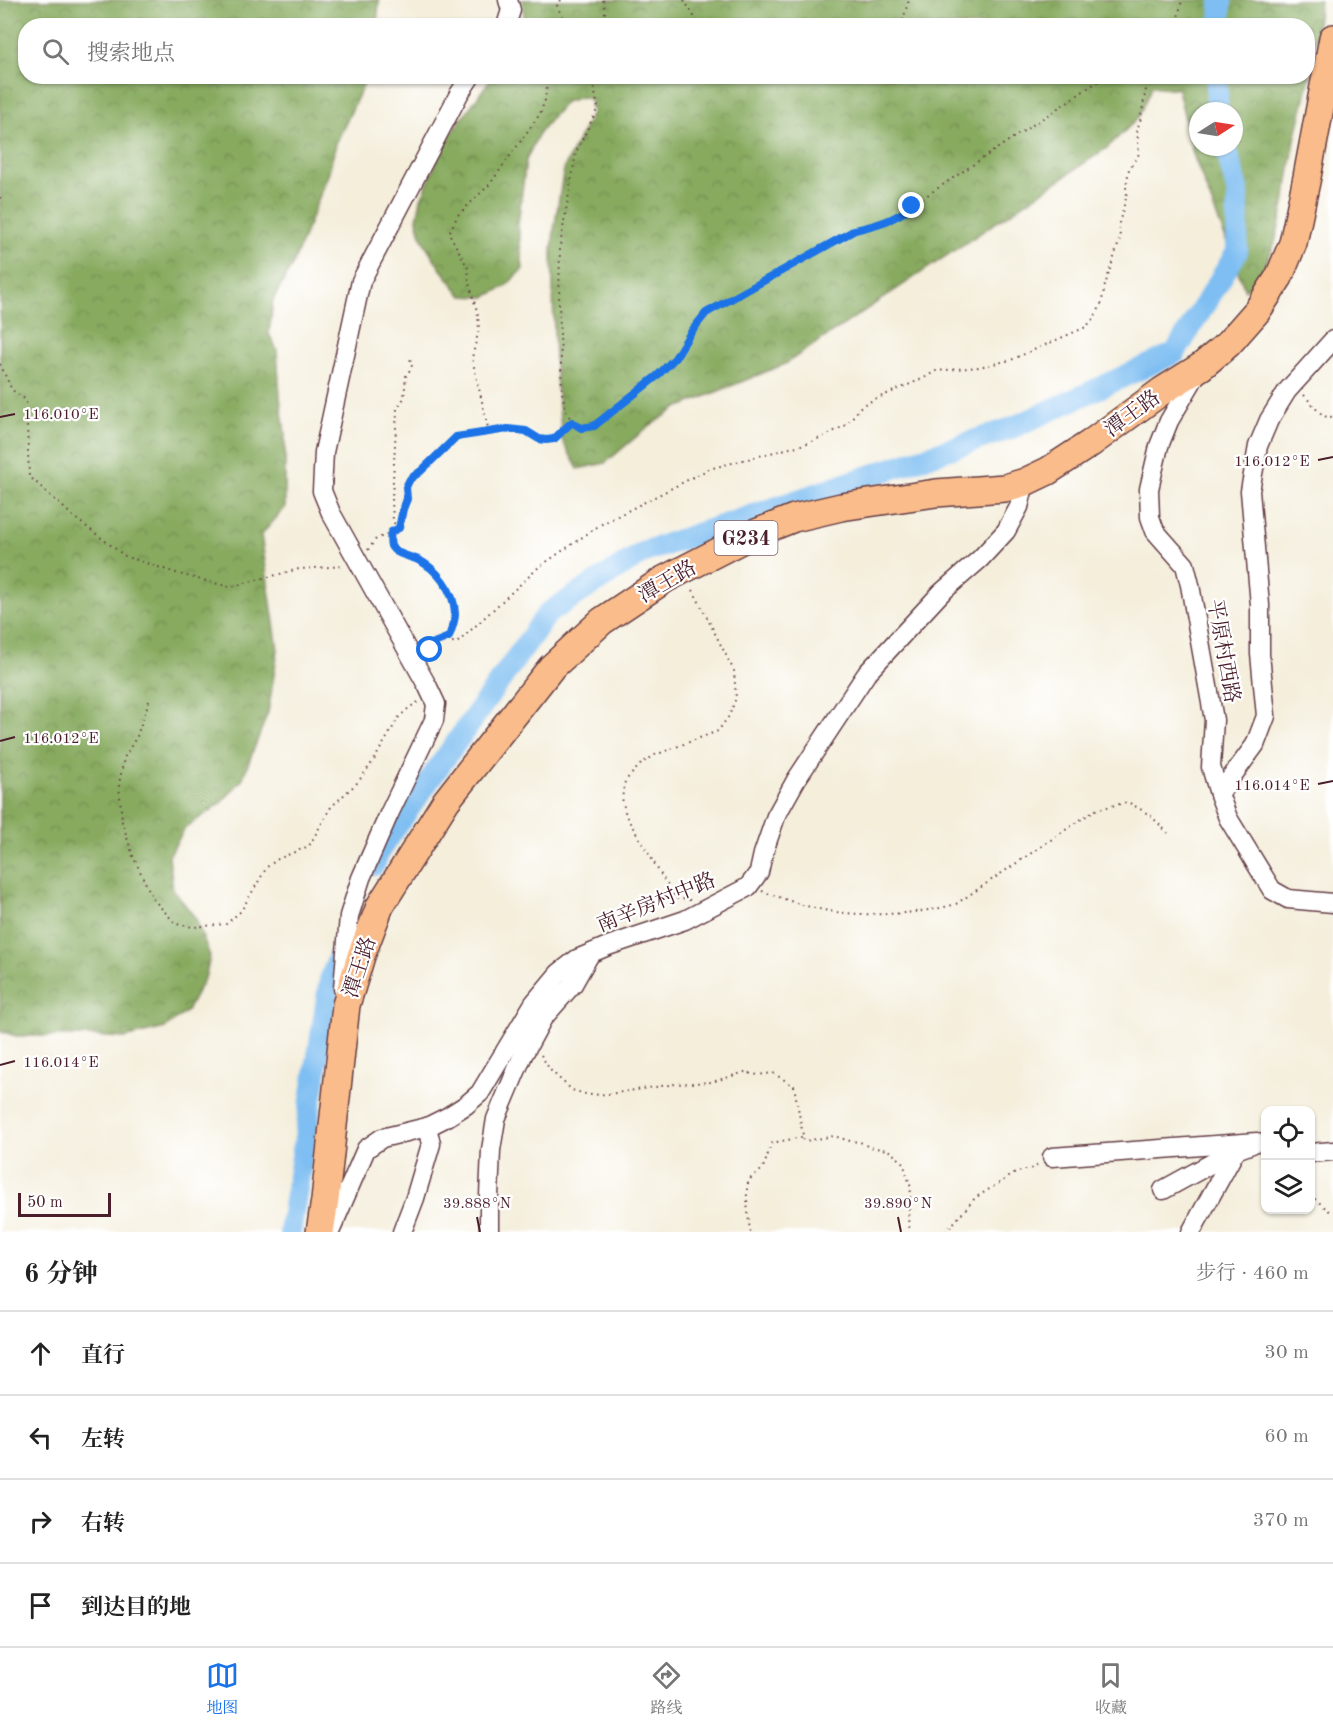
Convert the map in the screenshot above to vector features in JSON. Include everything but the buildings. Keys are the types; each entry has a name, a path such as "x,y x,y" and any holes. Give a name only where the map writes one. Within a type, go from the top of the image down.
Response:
{"highway":[{"name":"潭王路","path":"320,1232 346,1005 380,906 446,801 551,669 602,621 665,579 751,535 794,518 841,507 936,493 1005,488 1025,482 1048,471 1091,443 1162,391 1202,366 1228,344 1257,310 1278,277 1293,243 1333,38"}],"street":[{"path":"508,0 511,10 508,18"},
{"path":"341,1044 343,970 349,916 361,878 434,720 436,704 331,513 322,491 324,452 361,281 466,84"},
{"path":"1219,794 1255,745 1266,716 1260,654 1260,605 1250,492 1258,446 1269,420 1287,392 1333,340"},
{"name":"平原村西路","path":"1202,366 1169,421 1159,446 1149,489 1150,516 1155,531 1185,565 1190,585 1214,720 1211,767 1228,818 1272,890 1288,899 1333,903"},
{"name":"南辛房村中路","path":"330,1232 366,1149 382,1138 427,1127 466,1105 480,1093 534,1003 559,973 577,959 686,920 748,887 759,872 776,816 796,780 867,673 941,593 980,559 1006,531 1019,507 1025,482"},
{"path":"489,1232 491,1150 495,1119 543,1018 573,984 590,954"},
{"path":"402,1232 431,1144 427,1127"},
{"path":"1163,1190 1236,1150 1261,1142"},
{"path":"1052,1157 1261,1142"},
{"path":"1191,1232 1236,1150"},
{"path":"1315,1153 1333,1151"}],"path":[{"path":"561,0 556,6 562,18"},
{"path":"603,0 605,18"},
{"path":"684,0 695,18"},
{"path":"903,18 909,0"},
{"path":"1177,18 1182,0"},
{"path":"489,432 472,358 479,329 478,315 468,268 449,233 458,214 490,184 540,114 547,84"},
{"path":"595,84 598,108 576,152 560,246 562,393 572,422 581,428 594,426 603,420 657,376 675,358 706,313 855,230 875,226 901,216 923,198 1094,84"},
{"path":"391,532 390,544 393,549 430,567 449,592 455,615 449,637 452,642 457,643 539,567 600,525 709,469 805,444 828,435 846,425 862,405 936,371 979,367 1011,360 1086,327 1101,305 1120,239 1119,223 1127,195 1129,169 1139,154 1137,129 1146,84"},
{"path":"0,197 0,204"},
{"path":"399,528 393,522 393,468 397,409 404,399 406,376 412,367 410,358"},
{"path":"0,364 12,390 26,400 29,476 75,518 125,556 179,574 230,587 299,569 361,565 375,540 399,528"},
{"path":"1295,383 1319,412 1328,418 1333,416"},
{"path":"399,528 407,499 406,487 410,479 456,437 515,429 526,431 539,439 554,439 572,422"},
{"path":"683,570 734,672 736,698 729,716 718,731 642,763 625,781 622,798 626,816 675,898 688,900 698,897"},
{"path":"415,663 429,656 434,643 449,637"},
{"path":"149,701 136,736 124,758 119,784 122,822 153,899 176,924 194,927 226,924 241,911 267,867 278,859 309,846 331,807 358,782 399,717 410,706 432,694"},
{"path":"748,887 820,909 865,915 943,908 956,904 1095,810 1128,802 1150,815 1168,833"},
{"path":"531,1040 550,1070 572,1090 589,1095 675,1084 712,1082 745,1072 758,1075 773,1073 794,1086 804,1141 834,1136 860,1142 869,1147 888,1150 903,1162 911,1188 909,1232"},
{"path":"750,1232 747,1184 752,1176 761,1170 772,1143 804,1136"},
{"path":"946,1232 975,1198 1017,1172 1030,1169 1052,1157"},
{"path":"1315,1198 1333,1214"}],"green space":[{"path":"0,0 379,0 378,18 18,18 18,84 364,84 336,144 328,175 293,264 273,300 269,334 277,350 285,433 285,508 261,535 278,650 268,712 242,780 220,804 185,828 169,856 173,889 196,919 210,956 206,975 187,1011 165,1028 124,1038 16,1036 0,1031"},
{"path":"522,0 1320,0 1315,41 1315,18 523,18"},
{"path":"487,84 1308,84 1275,243 1260,276 1245,290 1194,156 1243,156 1243,102 1189,102 1189,137 1178,89 1152,86 1138,118 1107,148 785,364 677,408 649,426 605,463 578,469 562,440 555,366 552,251 564,168 592,113 590,99 581,97 565,102 539,133 526,160 518,224 523,269 505,287 485,297 462,296 440,268 422,239 417,219 421,199 445,142"}],"waterway":[{"path":"1220,18 1221,0"},
{"path":"1217,84 1217,102"},
{"path":"374,865 379,851 548,613 644,552 1012,428 1175,353 1237,252 1238,194 1228,156"},
{"path":"290,1232 330,980 347,935"}],"route":[{"path":"430,650 434,643 449,637 455,615 449,592 430,567 401,554 390,544 391,532 399,528 407,499 406,487 410,479 456,437 515,429 546,440 554,439 572,422 581,428 594,426 657,376 675,358 706,313 855,230 875,226 901,216 912,206"}]}
